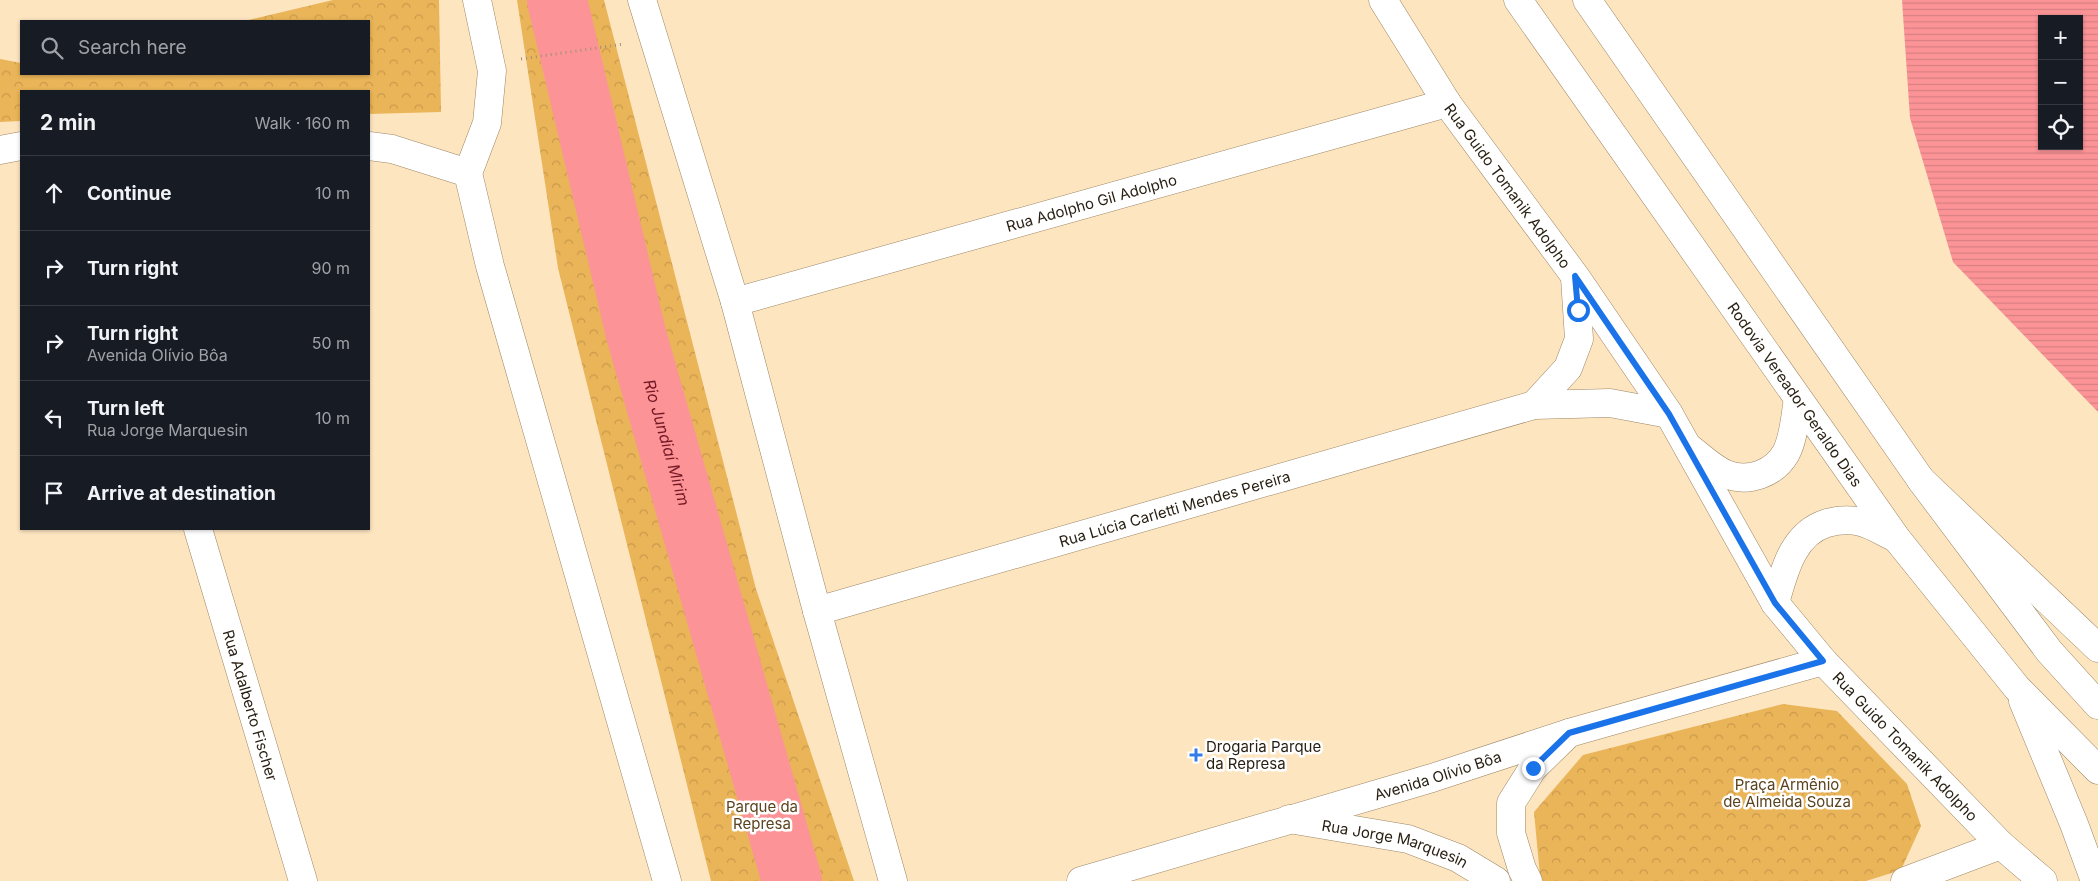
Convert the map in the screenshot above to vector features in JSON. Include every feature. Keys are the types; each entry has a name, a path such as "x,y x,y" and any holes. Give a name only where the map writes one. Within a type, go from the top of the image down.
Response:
{"main road":[{"path":"477,0 492,71 487,123 468,173 490,266 667,881"},
{"path":"642,0 735,302 817,612 893,881"},
{"name":"Rua Guido Tomanik Adolpho","path":"1383,0 1447,103 1575,276 1669,414 1775,603 1823,661 2001,844 2043,881"},
{"name":"Rodovia Vereador Geraldo Dias","path":"1518,0 1897,539 2017,688 2098,770"},
{"path":"1587,0 1921,480 2049,651 2098,705"},
{"name":"Rua Adolpho Gil Adolpho","path":"735,302 1447,103"},
{"path":"0,150 20,146"},
{"path":"370,146 392,149 468,173"},
{"path":"1534,405 1568,368 1579,339 1575,276"},
{"path":"1688,447 1724,473 1742,479 1763,474 1776,465 1787,452 1798,400"},
{"name":"Rua Lúcia Carletti Mendes Pereira","path":"817,612 1534,405 1610,403 1669,414"},
{"path":"1921,480 2098,648"},
{"path":"1775,603 1786,565 1799,543 1814,528 1838,520 1861,522 1897,539"},
{"name":"Rua Adalberto Fischer","path":"198,530 303,881"},
{"name":"Avenida Olívio Bôa","path":"1081,881 1432,778 1569,733 1823,661"},
{"path":"2017,688 2074,824 2095,881"},
{"path":"1528,881 1522,869 1511,833 1510,804 1533,768 1569,733"},
{"name":"Rua Jorge Marquesin","path":"1288,819 1408,839 1458,858 1496,881"},
{"path":"1905,881 2001,844"}],"path":[{"path":"517,60 625,44"}],"green space":[{"path":"333,0 439,0 441,112 370,114 370,90 20,90 20,121 0,122 0,59 20,63 20,75 370,75 370,20 248,20"},
{"name":"Parque da Represa","path":"517,0 604,0 756,589 854,881 711,881 558,268"},
{"name":"Praça Armênio de Almeida Souza","path":"1783,704 1837,711 1907,784 1921,826 1901,870 1866,881 1543,881 1540,876 1534,812 1583,755"}],"shaded area":[{"path":"1902,0 2098,0 2098,412 1953,262 1910,118"}],"waterway":[{"name":"Rio Jundiaí Mirim","path":"557,0 636,334 792,881"}],"place":[{"name":"Drogaria Parque da Represa","path":"1196,755"}],"route":[{"path":"1533,768 1569,733 1823,661 1775,603 1669,414 1575,276 1578,310"}]}
